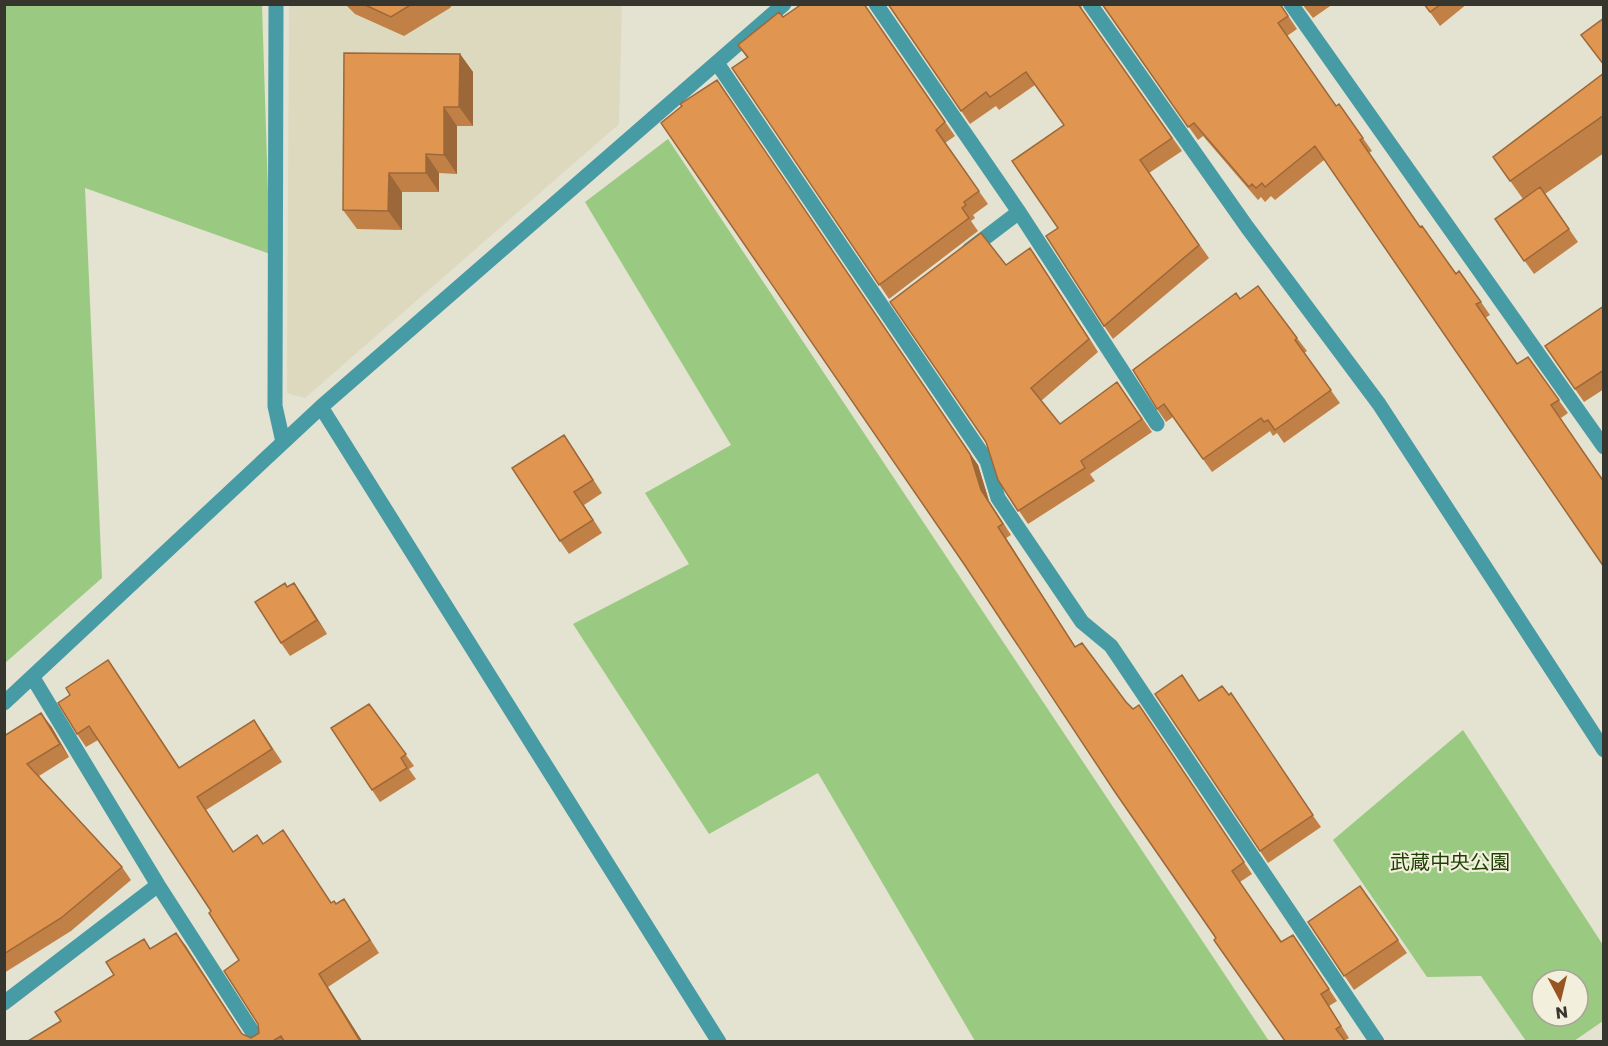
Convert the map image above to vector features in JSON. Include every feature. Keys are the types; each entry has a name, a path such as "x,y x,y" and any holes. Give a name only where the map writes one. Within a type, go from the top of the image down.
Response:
{"street":[{"path":"276,4 275,406 283,442"},
{"path":"4,704 321,407 784,4"},
{"path":"876,4 1019,212 1157,424"},
{"path":"1090,4 1240,217 1379,404 1604,750"},
{"path":"1291,4 1604,447"},
{"path":"717,63 891,309 987,460 998,498 1082,622 1110,645 1377,1041"},
{"path":"952,262 1019,212"},
{"path":"321,407 719,1041"},
{"path":"33,678 158,885 259,1041"},
{"path":"4,1003 158,885"}],"shaded area":[{"path":"289,5 622,5 619,124 305,398 287,393"}],"green space":[{"path":"5,5 262,5 270,254 85,188 102,578 5,663"},
{"path":"668,139 1269,1041 975,1041 818,773 709,834 573,624 689,564 645,493 731,445 585,202"},
{"name":"武蔵中央公園","path":"1463,730 1603,945 1603,1021 1574,1041 1526,1041 1481,976 1427,977 1333,840"}],"building":[{"path":"363,4 412,4 391,17"},
{"path":"802,4 864,4 945,122 936,130 979,191 964,202 966,205 962,208 969,218 879,285 732,68 748,57 738,45 779,12 783,17"},
{"path":"888,4 1078,4 1172,138 1140,160 1199,245 1104,326 1046,236 1058,228 1012,161 1064,125 1026,72 990,97 986,92 961,111"},
{"path":"1102,4 1280,4 1288,16 1278,23 1336,106 1339,104 1363,138 1360,140 1420,227 1422,226 1456,274 1459,271 1481,302 1476,304 1517,364 1528,357 1559,400 1551,405 1604,482 1604,567 1315,146 1265,187 1262,183 1256,188 1252,184 1249,187 1194,123 1188,127"},
{"path":"1424,4 1441,4 1430,12"},
{"path":"1604,18 1604,65 1581,35"},
{"path":"344,53 460,54 459,107 444,107 444,155 426,154 426,173 389,173 388,211 343,210"},
{"path":"1604,73 1604,115 1510,181 1493,157"},
{"path":"717,80 970,454 981,490 1003,524 998,527 1075,647 1082,643 1126,702 1133,709 1139,705 1244,862 1232,871 1281,942 1293,935 1329,989 1321,994 1341,1026 1336,1029 1345,1041 1285,1041 1214,940 1216,938 1115,792 964,564 661,123 682,106 680,104"},
{"path":"1540,187 1569,229 1524,261 1495,219"},
{"path":"981,233 1006,265 1030,248 1089,339 1031,388 1060,424 1117,382 1142,419 1081,461 1085,468 1018,511 998,480 986,442 890,302"},
{"path":"1258,286 1297,338 1295,340 1331,390 1275,430 1268,420 1264,422 1261,418 1203,459 1164,404 1157,409 1133,370 1236,293 1240,299"},
{"path":"1604,306 1604,370 1575,389 1545,346"},
{"path":"564,435 593,480 574,492 593,520 560,541 512,468"},
{"path":"285,583 287,587 294,583 317,620 281,643 255,602"},
{"path":"108,660 179,768 254,720 272,749 197,797 233,852 257,835 263,844 283,830 331,903 334,901 336,904 344,899 370,940 319,974 360,1041 284,1041 281,1036 273,1041 28,1041 61,1021 55,1012 114,975 106,962 144,939 150,949 176,933 242,1034 251,1038 259,1033 258,1024 224,971 239,960 209,913 211,911 89,726 77,734 58,703 70,695 66,688"},
{"path":"1182,675 1199,701 1222,686 1229,695 1231,693 1313,815 1260,851 1155,694"},
{"path":"369,704 406,754 401,758 407,768 372,790 331,728"},
{"path":"41,713 60,744 27,764 122,867 61,918 4,954 4,736"},
{"path":"1360,886 1398,940 1344,976 1308,922"}]}
